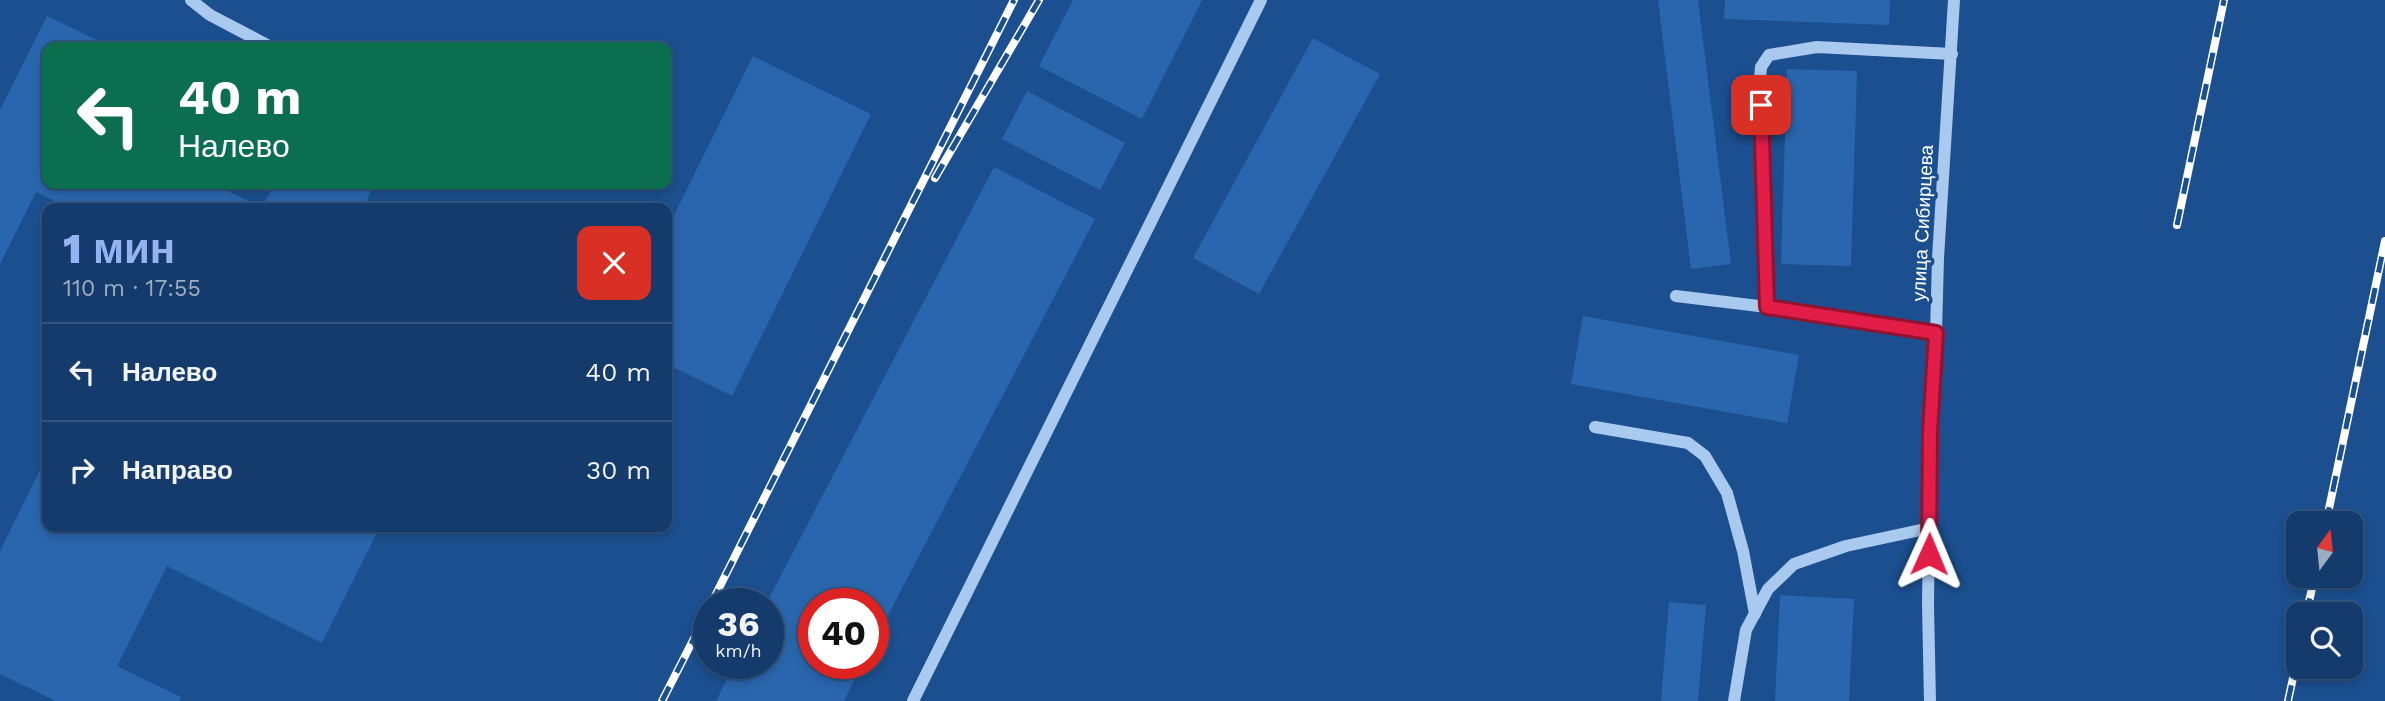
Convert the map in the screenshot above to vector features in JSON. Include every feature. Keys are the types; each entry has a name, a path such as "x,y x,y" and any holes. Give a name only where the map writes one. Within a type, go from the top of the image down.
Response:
{"street":[{"path":"191,0 210,15 261,42"},
{"path":"913,701 1261,0"},
{"name":"улица Сибирцева","path":"1930,701 1930,432 1954,0"},
{"path":"1767,307 1760,79 1761,67 1769,55 1817,47 1952,54"},
{"path":"1676,296 1936,333"},
{"path":"1595,427 1688,443 1705,456 1727,493 1743,551 1755,614"},
{"path":"1734,701 1746,630 1768,589 1794,564 1846,546 1930,528"}],"building":[{"path":"1073,0 1202,0 1142,119 1039,66"},
{"path":"1658,0 1698,0 1731,264 1691,269"},
{"path":"1725,0 1890,0 1889,25 1724,19"},
{"path":"47,16 101,42 42,42 42,189 224,189 252,203 59,203 36,192 0,264 0,110"},
{"path":"1313,38 1380,74 1259,294 1193,258"},
{"path":"753,56 871,114 732,396 672,366 672,219"},
{"path":"1787,69 1857,71 1851,266 1781,264"},
{"path":"1027,91 1125,143 1100,190 1002,139"},
{"path":"994,167 1095,219 889,613 889,588 798,588 798,679 855,679 844,701 716,701 727,679 784,679 784,588 774,588"},
{"path":"272,189 372,189 366,203 264,203"},
{"path":"1583,316 1799,355 1787,423 1571,384"},
{"path":"42,466 42,532 378,532 322,643 167,566 117,666 181,697 179,701 56,701 0,674 0,551"},
{"path":"1780,595 1854,599 1849,701 1775,701"},
{"path":"1669,602 1706,605 1698,701 1661,701"}],"railway":[{"path":"719,588 1014,0"},
{"path":"935,178 1039,0"},
{"path":"2177,225 2224,0"},
{"path":"2329,511 2385,241"},
{"path":"2309,602 2312,588"},
{"path":"662,701 693,640"},
{"path":"2288,701 2293,679"}],"route":[{"path":"1761,105 1767,307 1936,333 1930,432 1929,554"}]}
